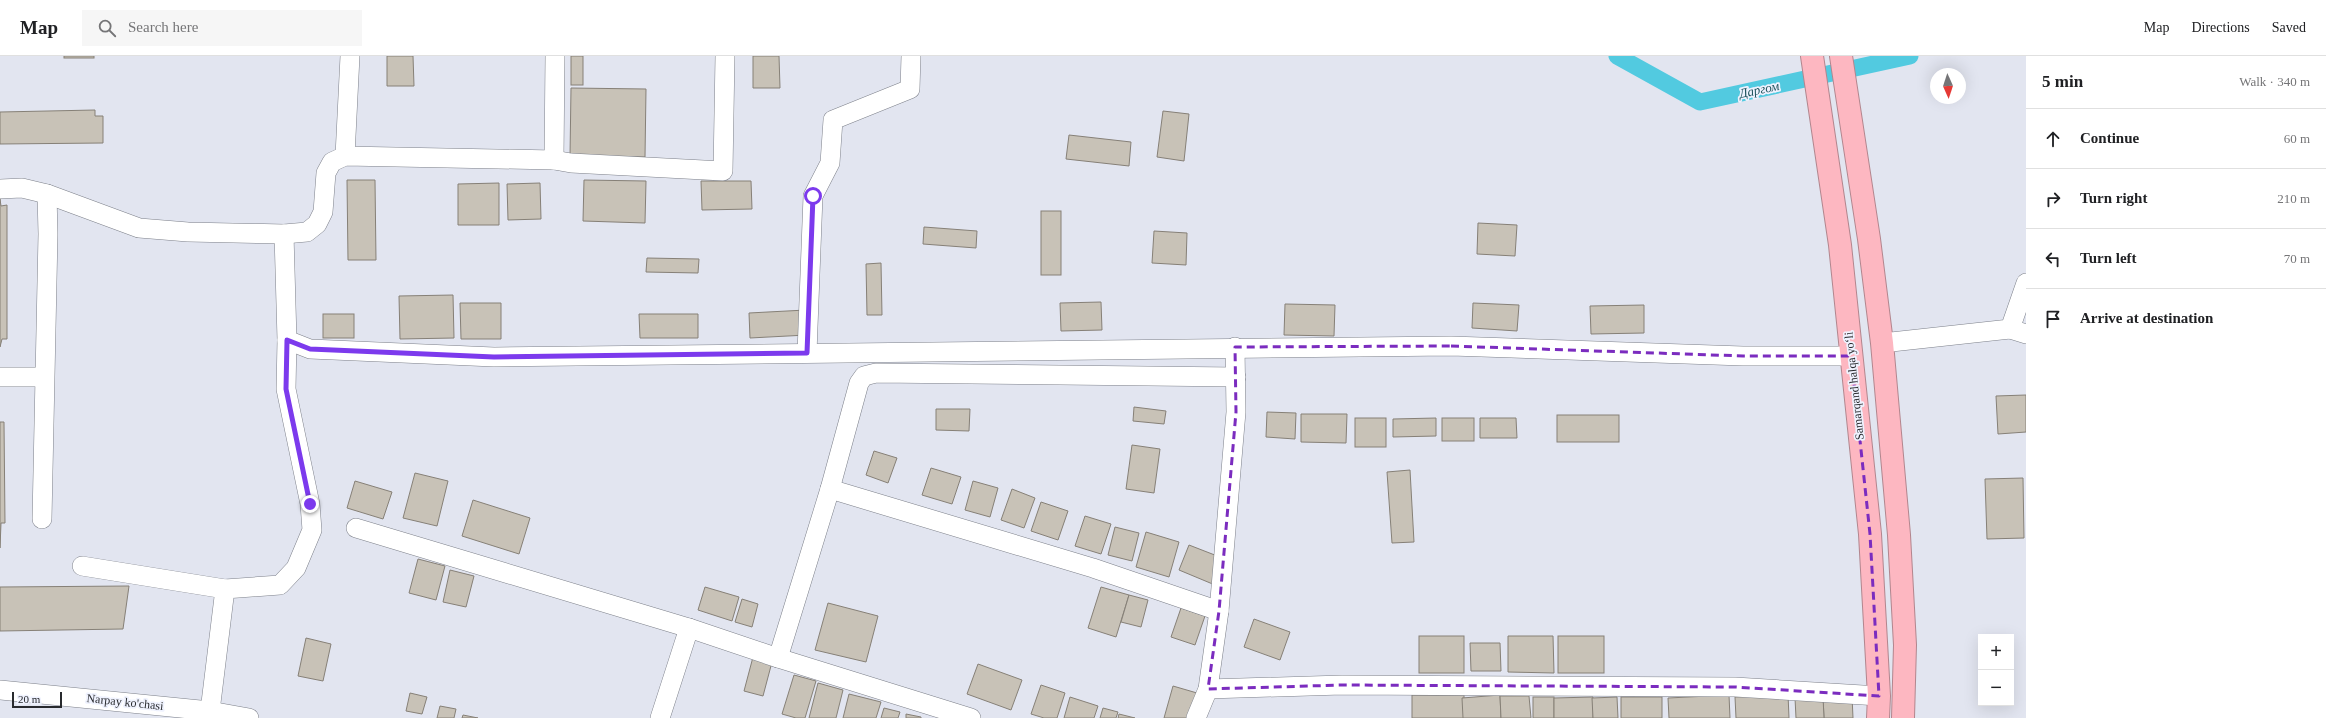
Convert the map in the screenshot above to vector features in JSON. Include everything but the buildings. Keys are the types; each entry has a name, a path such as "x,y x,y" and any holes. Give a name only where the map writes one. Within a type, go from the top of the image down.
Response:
{"highway":[{"name":"Samarqand halqa yoʻli","path":"1812,56 1840,245 1870,534 1880,696 1878,718"},
{"path":"1841,56 1869,239 1882,343 1899,535 1905,645 1903,718"}],"street":[{"path":"345,156 350,56"},
{"path":"554,160 555,56"},
{"path":"0,189 22,188 47,194 138,228 188,232 284,234 308,232 317,224 323,212 326,173 332,162 345,156 554,160 571,163 723,171 725,56"},
{"path":"807,353 813,196 830,163 833,120 910,89 911,56"},
{"path":"42,519 48,234 47,194"},
{"path":"82,566 225,589 280,585 296,568 312,530 310,504 286,389 287,340 284,234"},
{"path":"1882,343 2018,331 2026,283"},
{"path":"287,340 310,349 494,357 1235,347 1451,346 1743,356 1851,356"},
{"path":"1196,718 1208,689 1219,611 1236,412 1235,347"},
{"path":"778,658 830,488 859,383 864,376 876,373 1236,378"},
{"path":"0,377 44,377"},
{"path":"830,488 1093,568 1219,611"},
{"path":"356,528 689,628 778,658 971,718"},
{"path":"210,711 225,589"},
{"path":"660,718 689,628"},
{"path":"1208,689 1342,685 1735,687 1880,696"},
{"name":"Narpay ko'chasi","path":"0,690 210,711 249,718"}],"highlighted area":[{"path":"1451,346 1743,356 1851,356 1870,534 1879,696 1735,687 1342,685 1208,689 1219,611 1236,412 1235,347"}],"waterway":[{"name":"Даргом","path":"1617,56 1700,102 1910,56"}],"route":[{"path":"310,504 286,389 287,340 310,349 494,357 807,353 813,196"}]}
